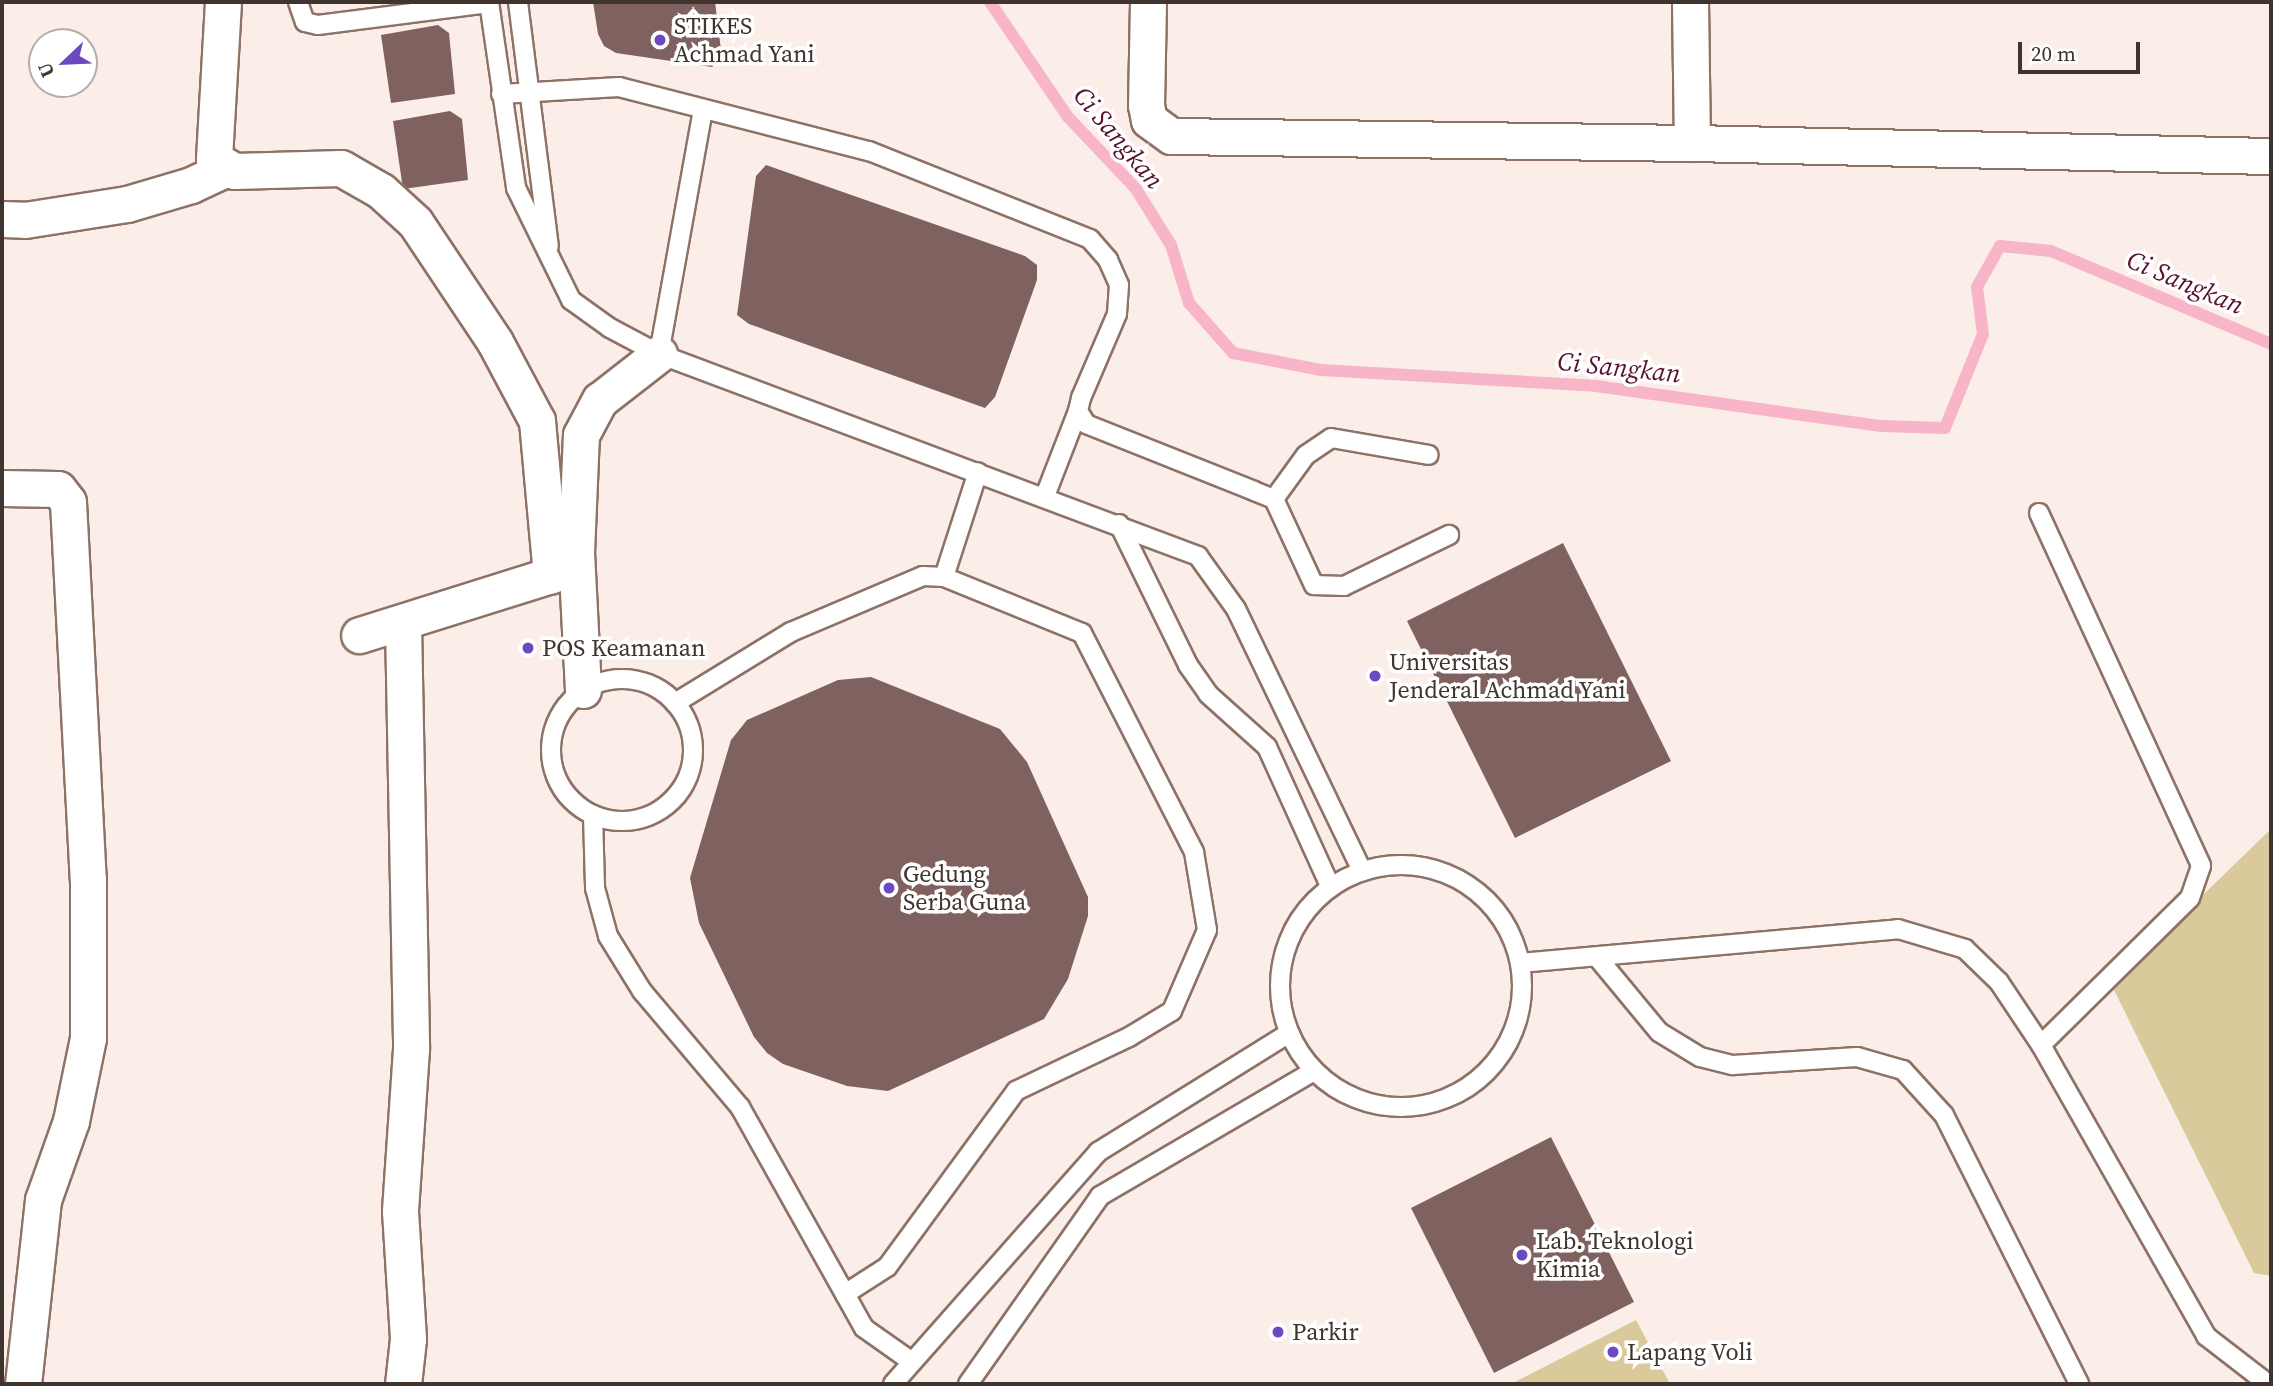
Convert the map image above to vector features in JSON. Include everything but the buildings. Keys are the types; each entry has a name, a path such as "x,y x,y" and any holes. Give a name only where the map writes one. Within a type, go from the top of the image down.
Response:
{"street":[{"path":"223,2 212,152 225,169"},
{"path":"1148,2 1146,105 1149,120 1171,136 2271,156"},
{"path":"1690,2 1692,144"},
{"path":"2,219 25,220 127,204 225,169 341,168 381,191 415,222 495,342 537,421 551,575 403,624 359,635"},
{"path":"583,690 576,553 581,435 600,400 659,354"},
{"path":"2,488 58,489 68,502 88,878 88,1038 71,1121 43,1200 23,1384"},
{"path":"403,624 411,1049 400,1211 408,1339 403,1384"}],"lane":[{"path":"298,2 305,22 318,25 489,2 516,188 571,300 610,328 659,354 1045,496 1198,556 1236,609 1362,871"},
{"path":"518,2 550,260"},
{"path":"502,94 529,95 619,87 869,151 1090,239 1108,260 1119,285 1117,314 1045,496"},
{"path":"659,354 703,109"},
{"path":"1078,411 1086,424 1275,499 1314,585 1344,586 1449,535"},
{"path":"1275,499 1306,455 1331,438 1429,454"},
{"path":"944,577 978,472"},
{"path":"2039,513 2201,866 2190,898 2041,1045"},
{"path":"1119,524 1188,665 1209,694 1267,747 1330,886"},
{"path":"675,703 791,632 922,576 944,577 1082,633 1194,852 1207,930 1172,1011 1129,1037 1016,1091 887,1267 845,1294"},
{"path":"626,679 647,684 675,703 692,742 685,782 673,800 635,820 593,815 574,803 553,766 556,722 583,690 626,679"},
{"path":"593,815 595,888 608,936 642,990 740,1107 864,1328 911,1361"},
{"path":"1408,864 1460,880 1499,915 1520,963 1518,1016 1509,1041 1477,1082 1454,1096 1399,1108 1371,1105 1345,1095 1314,1071 1289,1033 1281,1006 1284,952 1294,926 1330,886 1362,871 1408,864"},
{"path":"1520,963 1898,929 1965,949 1999,982 2041,1045 2206,1336 2268,1384"},
{"path":"1597,957 1659,1032 1700,1057 1733,1065 1857,1057 1903,1070 1944,1115 2079,1384"},
{"path":"893,1384 1098,1152 1289,1033"},
{"path":"968,1384 1100,1196 1314,1071"}],"shaded area":[{"path":"2271,829 2271,1276 2254,1273 2111,984"},
{"name":"Lapang Voli","path":"1636,1320 1670,1384 1511,1384"}],"waterway":[{"name":"Ci Sangkan","path":"990,2 1068,117 1136,189 1171,245 1189,303 1233,353 1321,370 1596,386 1881,426 1945,428 1983,334 1977,287 2000,246 2051,251 2271,344"}],"place":[{"name":"STIKES Achmad Yani","path":"660,40"},
{"name":"POS Keamanan","path":"528,648"},
{"name":"Universitas Jenderal Achmad Yani","path":"1375,676"},
{"name":"Gedung Serba Guna","path":"889,888"},
{"name":"Lab. Teknologi Kimia","path":"1522,1255"},
{"name":"Parkir","path":"1278,1332"},
{"name":"Lapang Voli","path":"1613,1352"}]}
